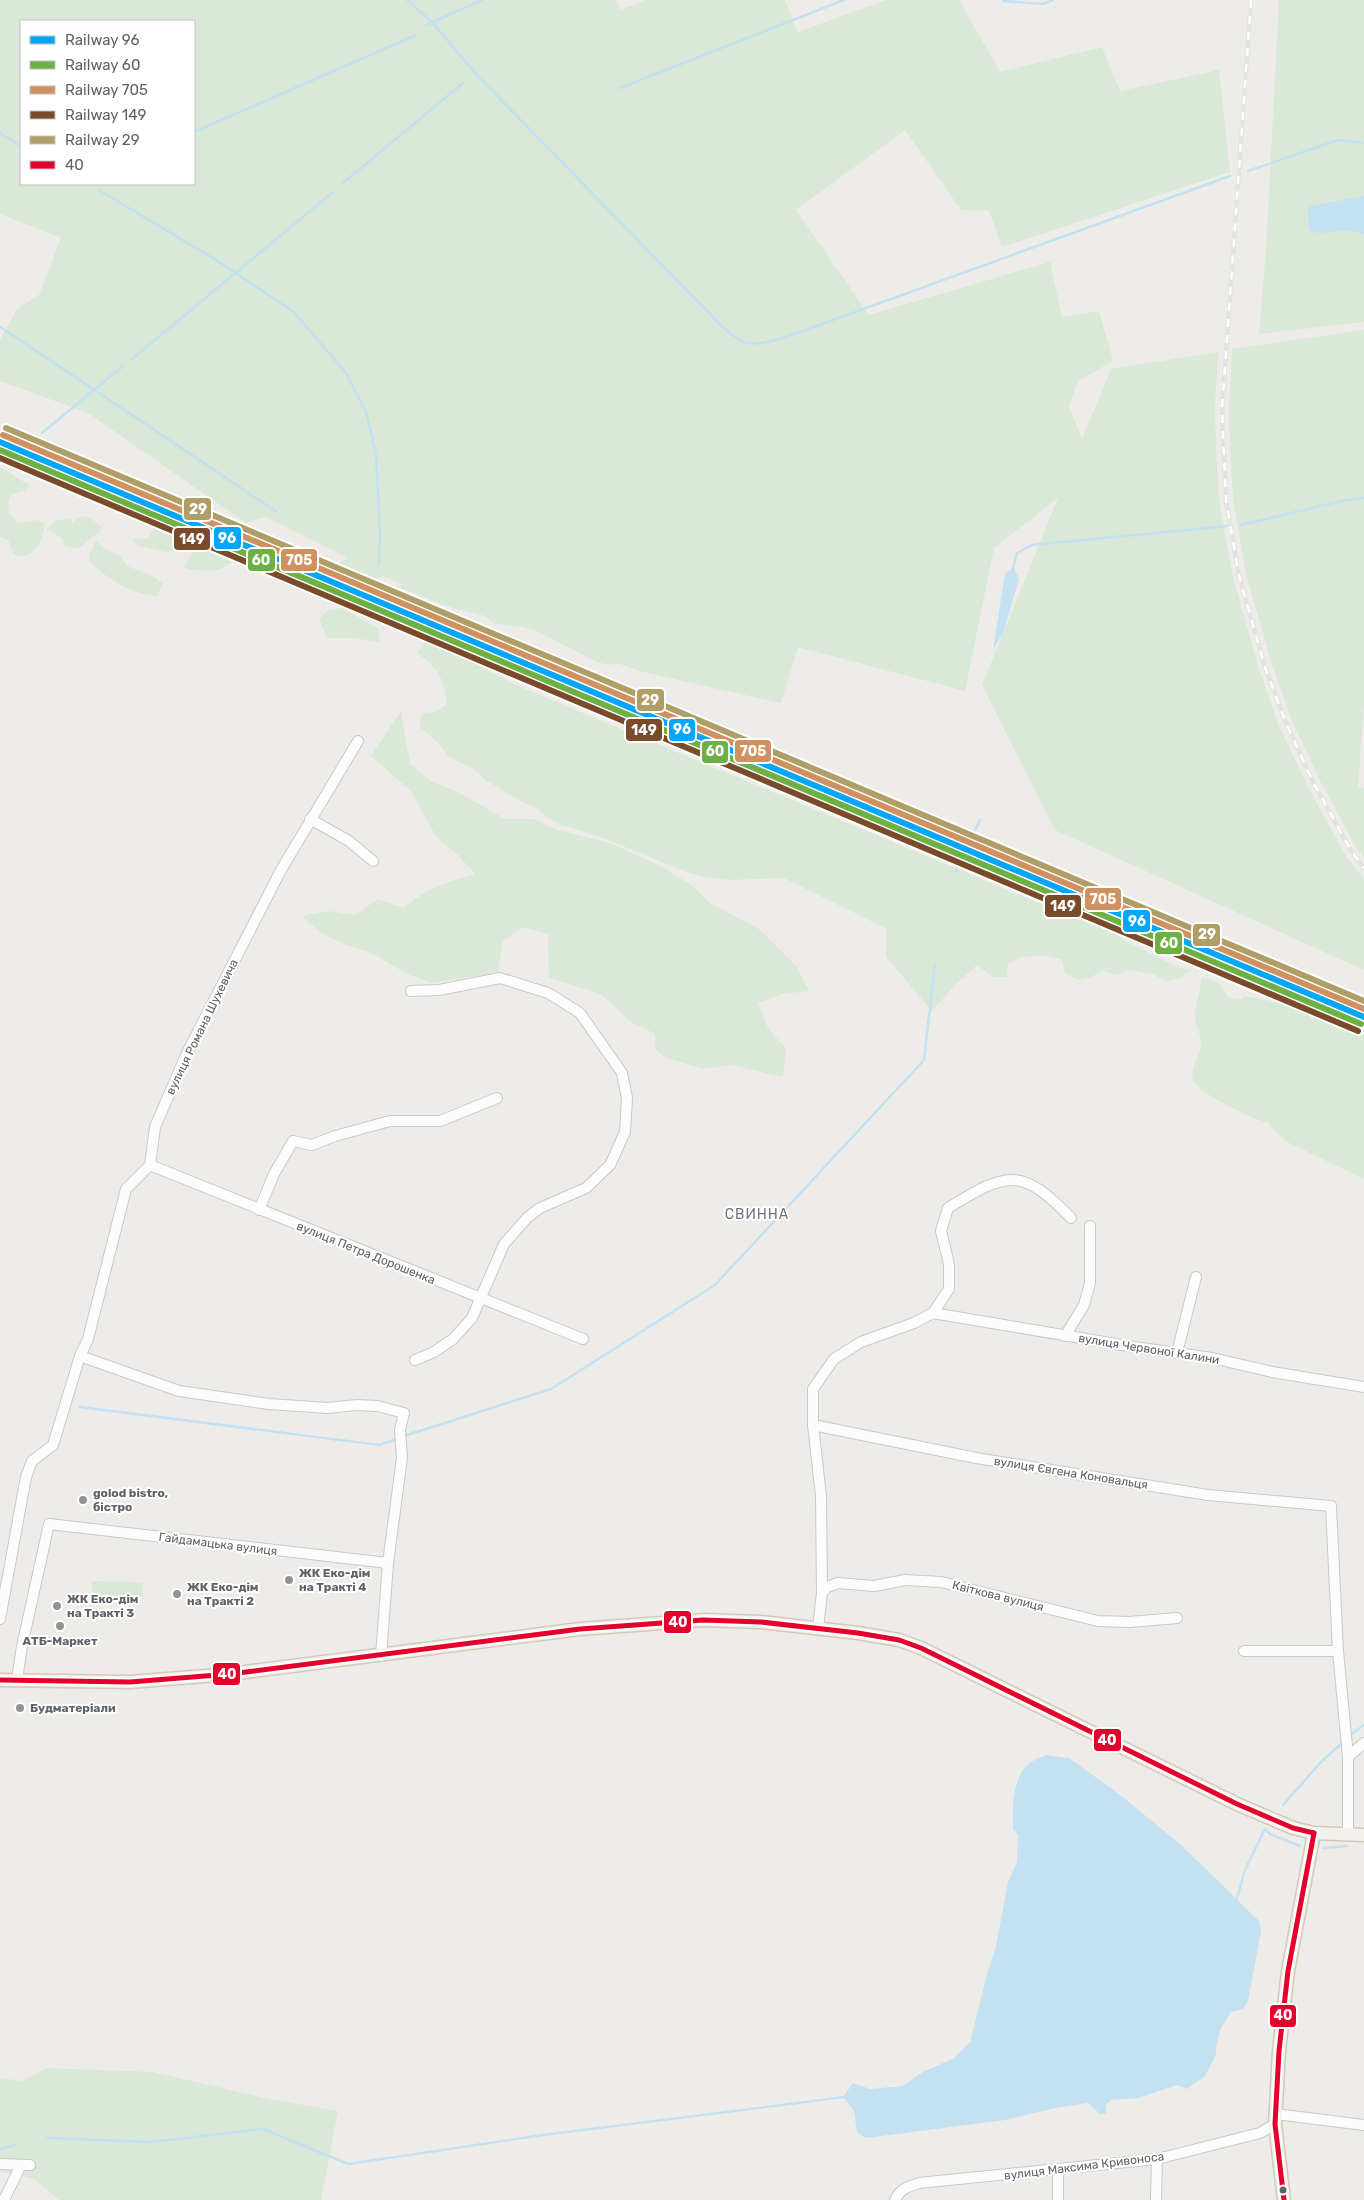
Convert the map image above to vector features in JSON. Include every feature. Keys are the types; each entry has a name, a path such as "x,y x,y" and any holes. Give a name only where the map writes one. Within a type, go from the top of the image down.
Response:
{"main road":[{"path":"0,1680 130,1682 230,1674 580,1629 703,1620 761,1622 818,1628 880,1636 921,1648 1237,1804 1293,1828 1314,1833 1364,1835"},
{"path":"1284,2200 1276,2119 1279,2051 1288,1971 1314,1833"}],"street":[{"name":"вулиця Романа Шухевича","path":"150,1165 155,1127 186,1055 281,870 358,741"},
{"path":"310,820 349,841 372,861"},
{"path":"411,991 439,990 500,978 548,993 580,1013 622,1073 627,1098 625,1132 610,1164 586,1188 540,1208 527,1218 504,1244 472,1318 453,1339 434,1352 415,1360"},
{"path":"260,1210 274,1174 292,1141 312,1145 336,1136 390,1121 440,1121 497,1098"},
{"path":"0,1619 26,1477 32,1461 53,1445 80,1356 88,1339 126,1189 150,1165"},
{"name":"вулиця Петра Дорошенка","path":"150,1165 583,1339"},
{"path":"818,1628 822,1593 821,1496 813,1425 813,1389 834,1359 862,1342 914,1323 933,1313 949,1289 949,1264 940,1231 948,1208 982,1187 1014,1178 1035,1186 1050,1197 1071,1218"},
{"path":"1066,1336 1084,1305 1090,1283 1090,1226"},
{"path":"1177,1353 1196,1277"},
{"name":"вулиця Червоної Калини","path":"933,1313 1177,1353 1364,1387"},
{"path":"80,1356 179,1391 269,1404 327,1408 357,1405 377,1406 404,1413 400,1430 402,1458 388,1563 381,1656"},
{"name":"вулиця Євгена Коновальця","path":"813,1425 976,1458 1198,1494 1331,1506 1338,1651"},
{"name":"Гайдамацька вулиця","path":"18,1680 22,1646 49,1524 388,1563"},
{"name":"Квіткова вулиця","path":"822,1593 827,1587 838,1583 874,1586 905,1580 942,1582 1098,1621 1130,1622 1177,1618"},
{"path":"1244,1652 1338,1651 1348,1756 1348,1834"},
{"path":"1348,1756 1364,1743"},
{"path":"1276,2119 1364,2125"},
{"name":"вулиця Максима Кривоноса","path":"894,2200 899,2192 906,2187 918,2183 1157,2159 1260,2133 1276,2119"},
{"path":"1156,2200 1157,2159"},
{"path":"0,2164 25,2165 4,2200"},
{"path":"1058,2170 1058,2200"}],"green space":[{"path":"0,0 616,0 620,10 645,0 785,0 798,32 886,0 959,0 1000,72 1102,47 1120,91 1219,70 1230,172 1002,247 989,211 961,210 905,130 796,210 869,315 1050,262 1062,317 1099,311 1113,361 1078,381 1069,406 1082,439 1111,369 1218,352 1215,408 1219,500 1233,577 1259,669 1279,726 1308,787 1346,856 1364,879 1364,970 1055,830 982,685 1058,498 994,548 965,691 798,647 781,703 643,672 617,663 610,665 597,662 535,630 495,624 485,616 446,606 396,586 403,585 383,576 375,580 337,564 348,558 266,517 246,523 88,413 0,381 0,340 17,309 39,295 61,238 0,214"},
{"path":"1279,0 1364,0 1364,322 1259,334 1266,250"},
{"path":"1364,330 1364,707 1358,786 1364,789 1364,857 1357,849 1320,781 1292,721 1272,665 1246,574 1233,499 1229,409 1232,349"},
{"path":"0,467 29,485 26,491 12,494 8,506 12,517 19,523 39,520 45,524 42,536 35,550 19,557 13,553 8,540 0,537"},
{"path":"84,516 91,518 101,527 99,534 78,549 64,546 63,539 46,529 56,520 69,519 73,523 77,518"},
{"path":"155,528 174,535 178,541 171,553 138,546 133,541 134,538 147,539"},
{"path":"96,541 106,550 119,555 127,566 152,576 163,583 158,596 139,593 121,585 96,568 89,561 90,553"},
{"path":"203,543 229,554 234,560 224,567 210,571 183,567 197,545"},
{"path":"342,608 378,628 380,642 353,638 327,638 319,619 328,610"},
{"path":"425,643 450,652 523,688 1046,906 1086,911 1127,942 1178,967 1191,970 1180,978 1167,982 1155,975 1128,970 1116,975 1103,971 1091,977 1077,980 1065,973 1062,960 1048,956 1020,957 1008,964 1007,977 993,977 977,965 955,985 932,1011 886,957 887,929 784,878 728,880 700,876 608,840 556,823 534,807 522,802 484,779 474,769 449,757 440,745 420,727 421,713 436,712 447,704 444,687 436,669 417,653"},
{"path":"401,711 410,764 431,781 458,792 505,819 533,819 558,830 610,843 661,866 691,885 710,903 759,929 797,967 809,991 782,994 758,1003 768,1028 786,1049 783,1077 731,1065 704,1069 664,1057 655,1048 655,1034 631,1022 601,994 549,978 548,934 523,927 503,941 498,972 432,983 407,974 372,953 322,934 302,916 328,911 355,915 378,899 403,908 437,886 475,874 458,855 437,838 411,791 371,756"},
{"path":"1201,978 1218,983 1229,998 1242,999 1244,996 1286,1004 1311,1016 1364,1034 1364,1179 1289,1143 1278,1135 1269,1123 1228,1106 1198,1087 1194,1082 1192,1073 1201,1045 1195,1014"},
{"path":"92,1581 143,1582 143,1597 92,1595"},
{"path":"47,2068 153,2072 269,2099 338,2111 321,2200 59,2200 34,2179 0,2171 0,2078 22,2081"}],"water":[{"path":"1364,196 1364,234 1350,231 1319,233 1309,230 1308,211 1310,206"},
{"path":"1014,568 1019,579 1003,633 993,650 1005,573"},
{"path":"1046,1755 1069,1758 1119,1794 1180,1844 1259,1921 1261,1931 1248,2001 1243,2009 1231,2012 1220,2030 1216,2055 1205,2076 1187,2089 1177,2085 1138,2098 1111,2100 1106,2105 1106,2113 1100,2114 1088,2103 1055,2108 1005,2120 866,2138 857,2132 854,2111 843,2097 853,2083 870,2089 903,2086 921,2073 954,2058 970,2042 996,1946 1008,1882 1017,1862 1018,1834 1013,1830 1014,1793 1024,1768 1031,1762"}],"waterway":[{"path":"407,0 432,22 476,74 718,322 730,334 744,342 761,343 794,334 1230,176"},
{"path":"426,25 482,0"},
{"path":"620,88 844,0"},
{"path":"1003,1 1043,4 1053,0"},
{"path":"195,132 416,35"},
{"path":"343,183 463,83"},
{"path":"0,133 20,145"},
{"path":"1248,171 1338,140 1364,143"},
{"path":"99,190 216,260 294,312 346,373 366,412 376,454 380,532 379,564"},
{"path":"132,359 333,192"},
{"path":"0,327 277,512"},
{"path":"42,433 123,366"},
{"path":"1241,525 1342,501 1364,498"},
{"path":"1012,572 1017,553 1032,545 1227,526"},
{"path":"955,872 980,820"},
{"path":"407,1435 551,1389 715,1285 924,1060 935,965"},
{"path":"80,1407 379,1445 394,1440"},
{"path":"1348,1737 1364,1725"},
{"path":"1283,1805 1320,1763 1344,1741"},
{"path":"1236,1902 1245,1870 1265,1829 1270,1834 1300,1846"},
{"path":"1323,1848 1347,1846"},
{"path":"47,2138 151,2142 263,2129 348,2164 543,2135 845,2097"},
{"path":"0,2149 14,2145"}],"railway":[{"path":"1251,0 1222,409 1226,500 1239,576 1265,667 1286,723 1314,784 1352,852 1364,868"}],"rail line":[{"name":"29","path":"6,428 1364,1001"},
{"name":"705","path":"3,435 1364,1009"},
{"name":"96","path":"0,442 1364,1017"},
{"name":"60","path":"0,450 1361,1024"},
{"name":"149","path":"0,458 1358,1031"}],"transit line":[{"name":"40","path":"0,1680 130,1682 230,1674 580,1629 703,1620 761,1622 858,1633 899,1640 921,1648 1237,1804 1293,1828 1314,1833"},
{"name":"40","path":"1284,2200 1275,2124 1279,2051 1288,1971 1314,1833"}],"place":[{"name":"golod bistro, бістро","path":"83,1500"},
{"name":"ЖК Еко-дім на Тракті 4","path":"289,1580"},
{"name":"ЖК Еко-дім на Тракті 2","path":"177,1594"},
{"name":"ЖК Еко-дім на Тракті 3","path":"57,1606"},
{"name":"АТБ-Маркет","path":"60,1626"},
{"name":"Будматеріали","path":"20,1708"}],"district":[{"name":"СВИННА","path":"757,1214"}]}
